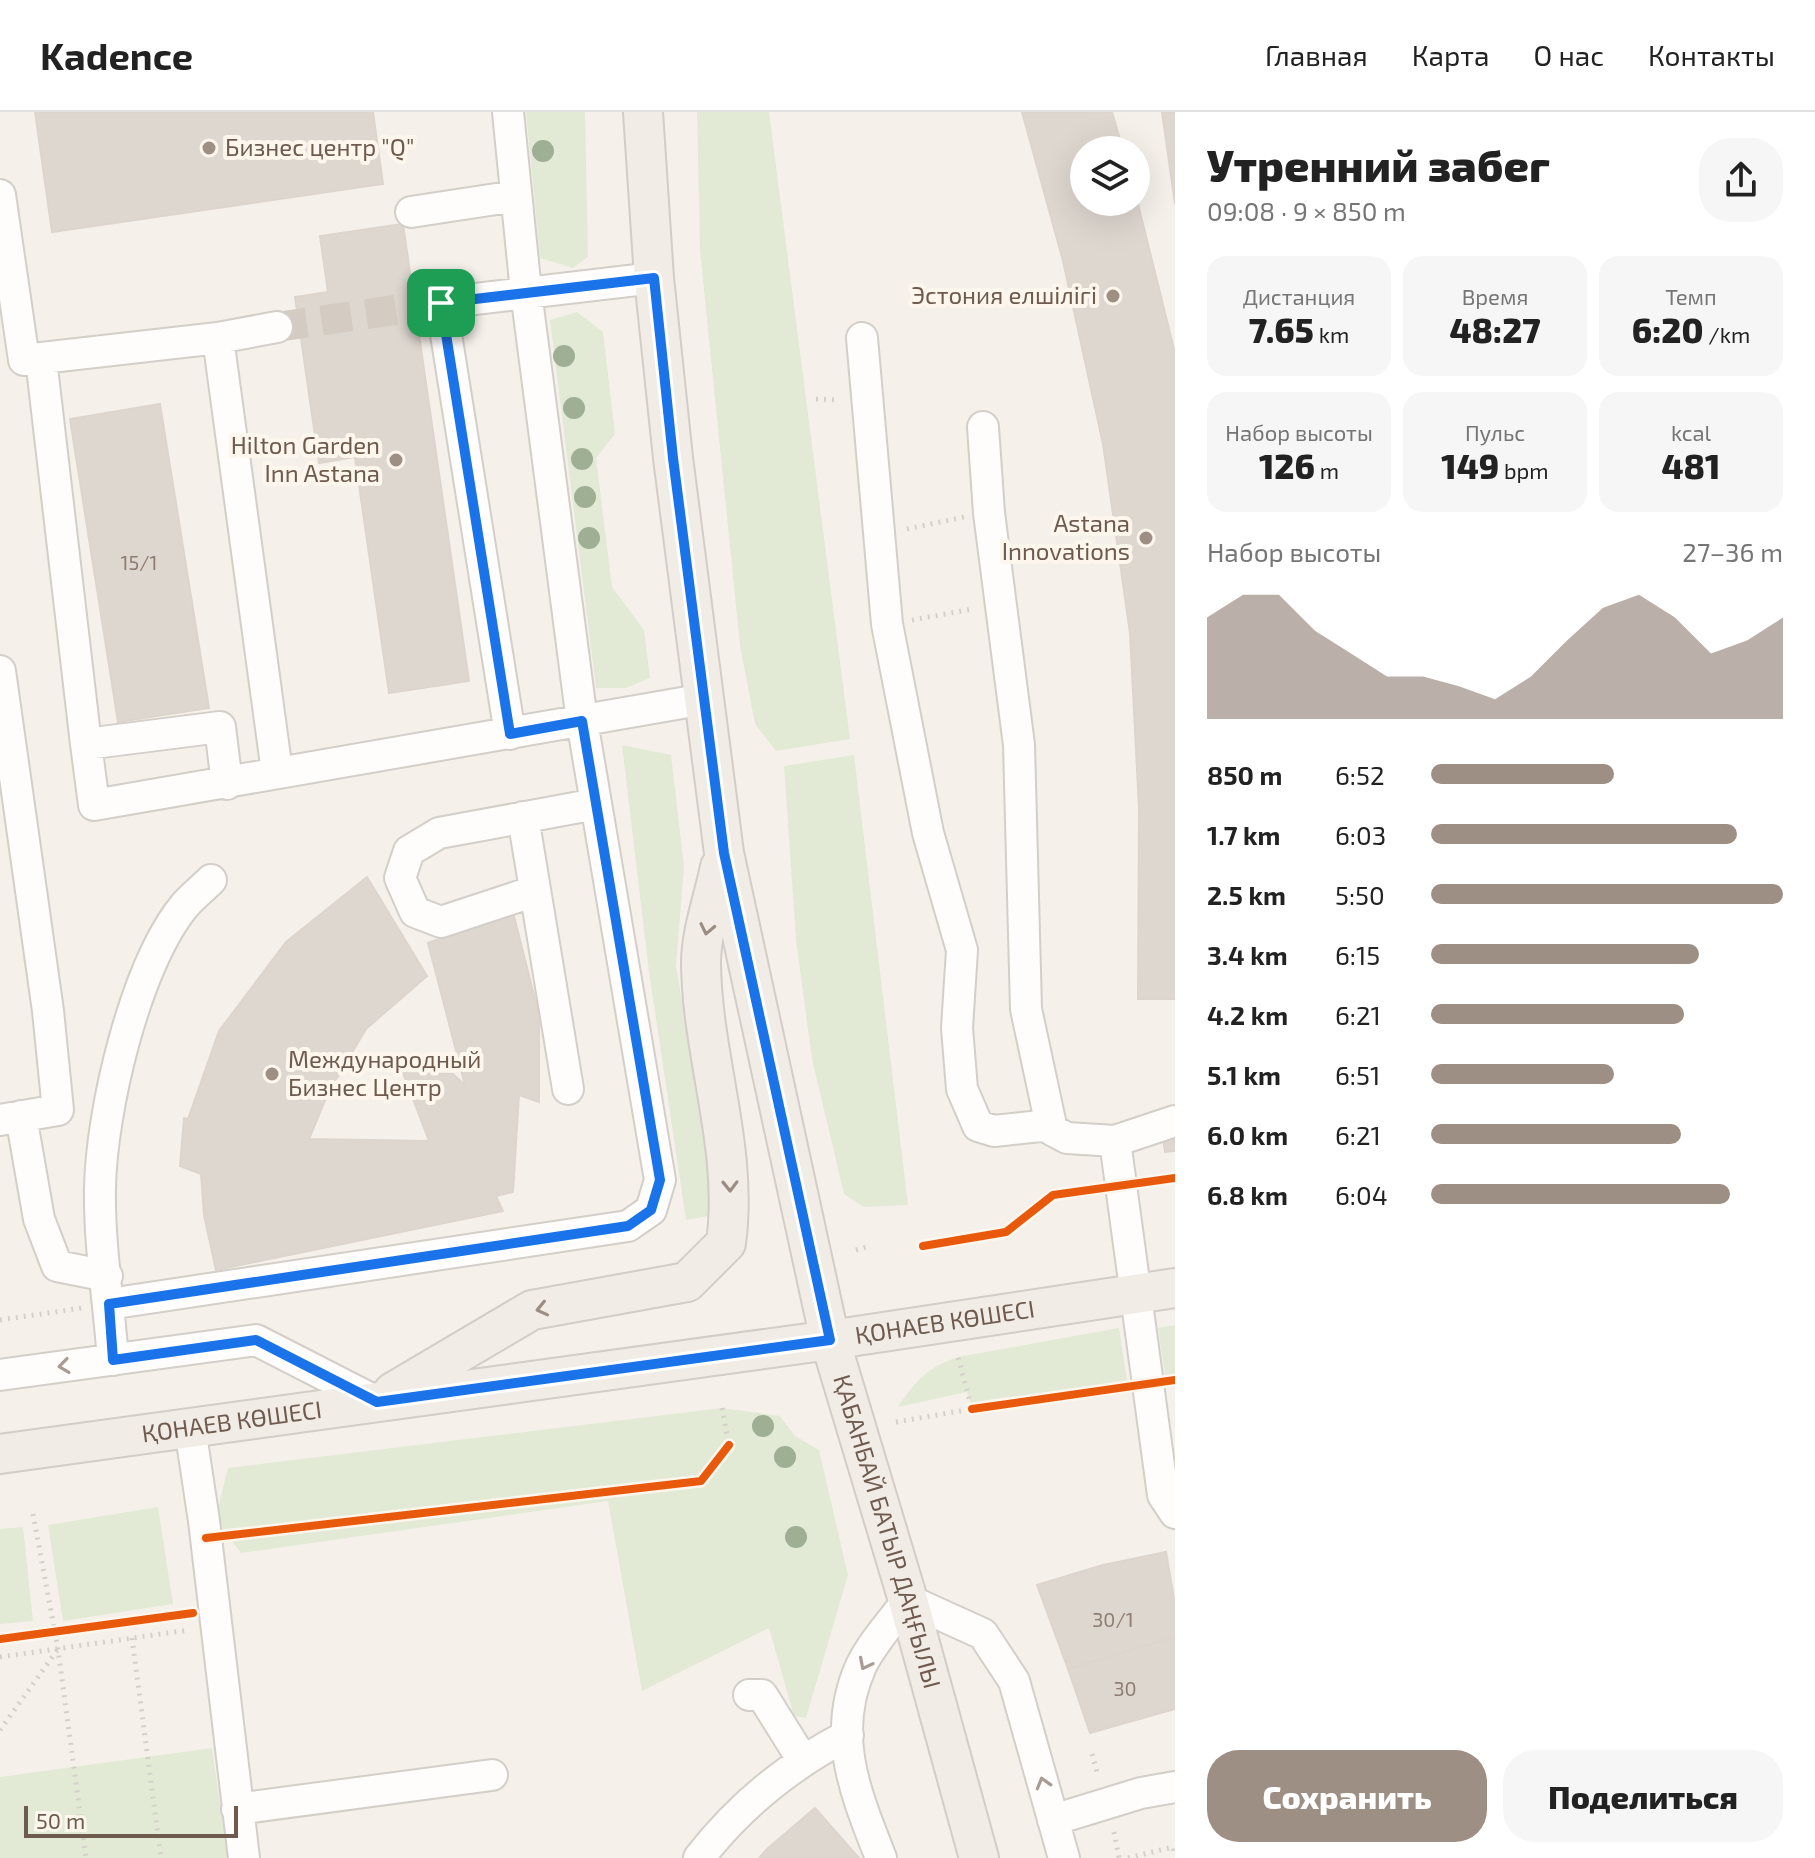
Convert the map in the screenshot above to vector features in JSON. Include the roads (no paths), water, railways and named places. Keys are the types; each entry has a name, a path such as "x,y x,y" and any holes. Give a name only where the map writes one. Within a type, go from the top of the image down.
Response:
{"main road":[{"name":"ҚАБАНБАЙ БАТЫР ДАҢҒЫЛЫ","path":"643,112 654,278 673,458 724,853 830,1340 908,1600 979,1858"},
{"path":"377,1402 532,1310 687,1282 726,1243 730,1175 708,1045 701,959 724,853"},
{"name":"ҚОНАЕВ КӨШЕСІ","path":"0,1454 830,1340 1175,1288"}],"lane":[{"path":"0,671 48,1011 58,1110 10,1118 39,1219 57,1266 108,1290 628,1226 651,1210 660,1180 582,721 526,292 508,112"},
{"path":"0,195 24,360 218,338 277,327"},
{"path":"411,212 516,196"},
{"path":"510,734 432,304 654,278"},
{"path":"218,338 277,772"},
{"path":"862,338 887,624 928,833 962,950 957,1028 962,1089 978,1126 994,1131 1050,1125"},
{"path":"41,359 94,805 705,699"},
{"path":"983,427 989,513 1019,745 1026,1009 1050,1125 1067,1138 1115,1141 1175,1121"},
{"path":"86,744 220,727 227,784"},
{"path":"535,891 441,922 415,912 400,878 409,851 439,833 596,804"},
{"path":"523,817 568,1089"},
{"path":"113,1360 100,1191 102,1153 123,1049 143,986 163,940 184,906 211,880"},
{"path":"1115,1141 1163,1495 1175,1513"},
{"path":"0,1375 256,1340 377,1402"},
{"path":"190,1428 244,1858"},
{"path":"881,1858 851,1784 847,1719 862,1665 908,1600 983,1634 1014,1681 1064,1858"},
{"path":"749,1695 762,1695 802,1759"},
{"path":"699,1858 730,1819 802,1759 848,1735"},
{"path":"237,1809 492,1775"},
{"path":"1053,1820 1141,1793 1175,1787"}],"tunnel":[{"path":"277,327 422,306"}],"place":[{"name":"Бизнес центр \"Q\"","path":"209,148"},
{"name":"Эстония елшілігі","path":"1113,296"},
{"name":"Hilton Garden Inn Astana","path":"396,460"},
{"name":"Astana Innovations","path":"1146,538"},
{"name":"Международный Бизнес Центр","path":"272,1074"}]}
